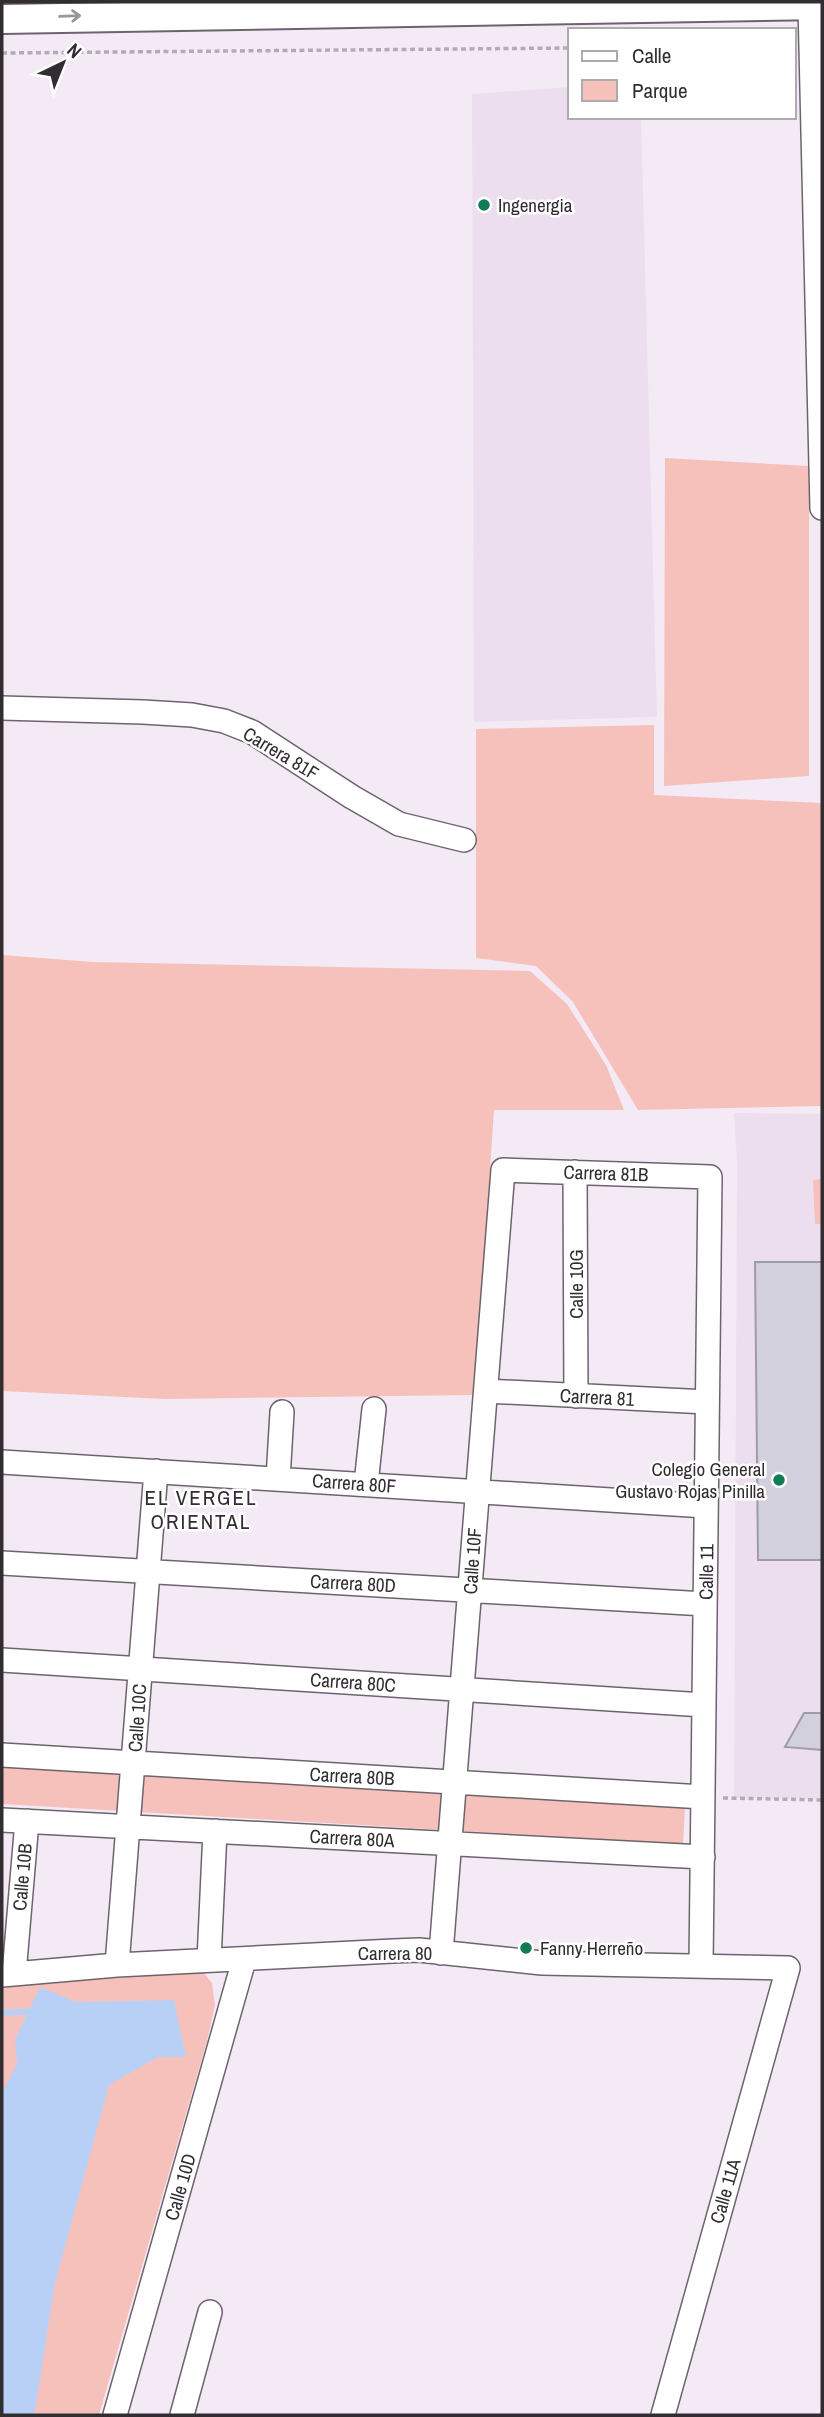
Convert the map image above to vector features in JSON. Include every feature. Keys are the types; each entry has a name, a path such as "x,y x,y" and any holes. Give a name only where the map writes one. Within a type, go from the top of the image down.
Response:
{"main road":[{"path":"2,19 816,6"}],"street":[{"path":"816,6 822,508"},
{"name":"Carrera 81F","path":"2,708 192,715 224,722 252,732 398,824 464,840"},
{"name":"Carrera 81B","path":"503,1170 709,1177"},
{"name":"Calle 10F","path":"441,1953 503,1170"},
{"name":"Calle 10G","path":"575,1172 576,1396"},
{"name":"Calle 11","path":"701,1966 709,1177"},
{"name":"Carrera 81","path":"486,1391 707,1402"},
{"path":"366,1484 374,1409"},
{"path":"278,1479 282,1412"},
{"name":"Carrera 80F","path":"2,1461 706,1506"},
{"name":"Calle 10C","path":"117,1965 156,1471"},
{"name":"Carrera 80D","path":"2,1563 705,1604"},
{"name":"Carrera 80C","path":"2,1660 704,1704"},
{"name":"Carrera 80B","path":"2,1755 703,1797"},
{"name":"Carrera 80A","path":"2,1820 702,1857"},
{"name":"Calle 10B","path":"8,1974 27,1821"},
{"path":"209,1960 215,1831"},
{"name":"Carrera 80","path":"8,1974 117,1965 393,1951 542,1963 788,1968"},
{"name":"Calle 10D","path":"115,2415 244,1960"},
{"name":"Calle 11A","path":"663,2415 788,1968"},
{"path":"182,2415 210,2312"}],"path":[{"path":"2,53 568,48"},
{"path":"703,1797 822,1800"}],"shaded area":[{"path":"568,87 568,119 641,119 657,717 474,722 472,94"},
{"name":"Colegio General Gustavo Rojas Pinilla","path":"734,1113 822,1114 822,1799 734,1798 737,1161"}],"green space":[{"path":"665,458 809,466 809,776 664,786"},
{"path":"654,725 654,795 822,803 822,1106 638,1110 573,1002 536,966 476,958 476,729"},
{"path":"2,955 93,962 530,971 567,1004 606,1065 624,1110 494,1110 475,1395 165,1399 2,1391"},
{"path":"822,1179 822,1224 815,1224 813,1180"},
{"path":"2,1766 685,1807 683,1844 2,1804"},
{"path":"185,1971 203,1972 212,1983 215,2005 207,2041 99,2415 2,2415 2,1985"}],"water":[{"path":"40,1987 77,2002 174,2000 186,2057 158,2057 109,2085 55,2283 35,2411 33,2415 2,2415 2,2093 17,2064 15,2040"}],"building":[{"path":"755,1262 822,1262 822,1560 758,1560"},
{"path":"804,1713 822,1713 822,1750 785,1747"}],"waterway":[{"path":"2,2013 35,2011"}],"place":[{"name":"Ingenergia","path":"484,205"},
{"name":"Colegio General Gustavo Rojas Pinilla","path":"779,1480"},
{"name":"Fanny Herreño","path":"526,1948"}],"district":[{"name":"EL VERGEL ORIENTAL","path":"201,1509"}]}
